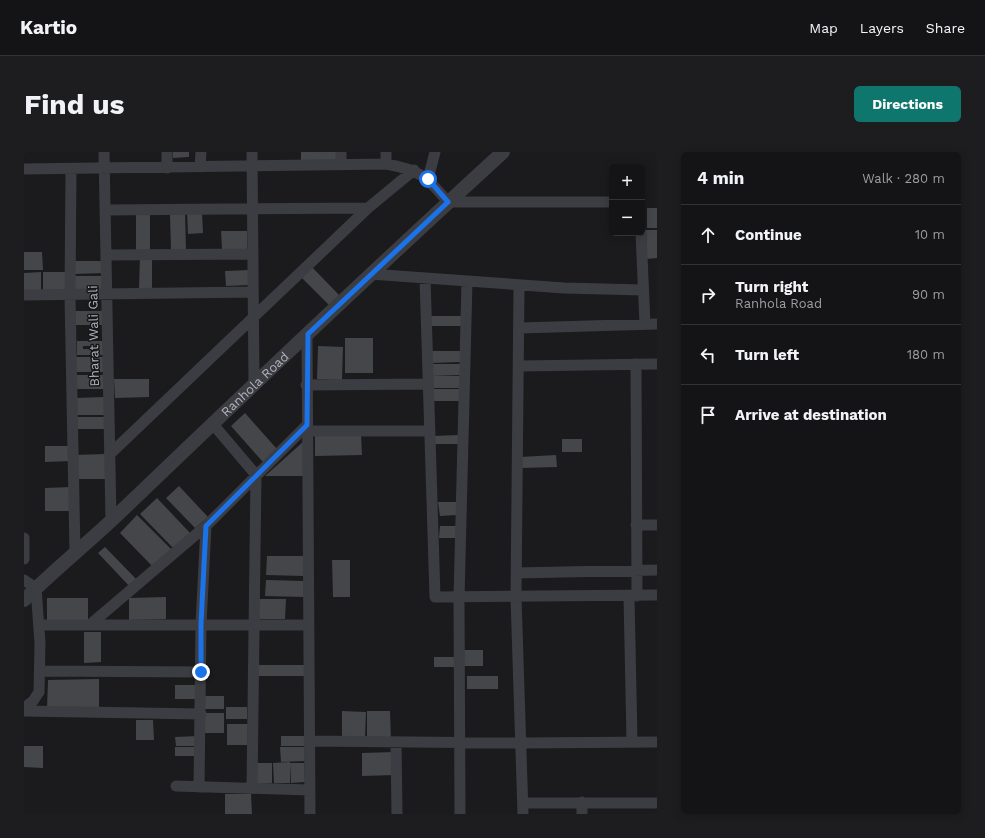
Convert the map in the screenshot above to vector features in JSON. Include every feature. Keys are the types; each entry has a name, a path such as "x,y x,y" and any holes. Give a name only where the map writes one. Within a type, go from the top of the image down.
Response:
{"street":[{"name":"Bharat Wali Gali","path":"104,152 109,455 112,520"},
{"path":"167,152 167,168"},
{"path":"200,167 201,152"},
{"path":"252,152 254,384"},
{"path":"341,152 341,165"},
{"path":"386,152 386,164"},
{"path":"428,179 435,152"},
{"name":"Ranhola Road","path":"24,600 112,520 370,274 503,152"},
{"path":"24,169 386,164 414,170 428,179 448,202 609,202"},
{"path":"71,169 70,296 75,553"},
{"path":"109,455 368,208 414,170"},
{"path":"105,210 368,208"},
{"path":"642,236 645,324"},
{"path":"106,255 253,254"},
{"path":"370,274 467,282 643,290"},
{"path":"425,278 435,597 460,598 657,595"},
{"path":"460,814 460,598 467,282"},
{"path":"519,285 516,597 523,809 582,802 657,803"},
{"path":"24,295 70,296 253,292"},
{"path":"519,328 657,324"},
{"path":"308,334 306,385 310,814"},
{"path":"632,742 633,596 636,571 636,364"},
{"path":"519,366 657,364"},
{"path":"306,385 428,384"},
{"path":"212,423 256,475 252,788"},
{"path":"92,623 206,526 256,475 307,428 429,431"},
{"path":"636,525 657,525"},
{"path":"199,787 201,624 206,526"},
{"path":"24,538 24,559"},
{"path":"516,573 657,570"},
{"path":"24,580 36,588 40,671 38,692 24,708"},
{"path":"38,625 92,623 308,625"},
{"path":"40,671 201,672"},
{"path":"24,712 201,714"},
{"path":"309,741 521,743 657,742"},
{"path":"396,742 397,814"},
{"path":"176,786 310,790"},
{"path":"582,802 582,814"}],"building":[{"path":"173,152 189,152 189,157 173,158"},
{"path":"301,152 341,152 341,161 301,160"},
{"path":"647,208 657,208 657,228 647,228"},
{"path":"187,211 202,211 203,233 188,234"},
{"path":"185,213 186,250 171,251 170,214"},
{"path":"136,215 150,215 150,251 136,251"},
{"path":"646,230 657,230 657,258 647,259"},
{"path":"221,231 247,231 247,249 222,249"},
{"path":"24,252 42,252 43,270 24,270"},
{"path":"140,255 152,255 152,288 139,288"},
{"path":"72,261 104,261 104,273 73,274"},
{"path":"310,265 340,296 330,306 300,276"},
{"path":"250,270 250,285 226,286 225,271"},
{"path":"41,272 41,291 24,291 24,273"},
{"path":"43,272 68,272 68,290 43,290"},
{"path":"72,276 103,276 103,289 73,290"},
{"path":"73,311 104,311 104,325 73,325"},
{"path":"431,316 463,316 463,326 431,326"},
{"path":"345,338 373,338 373,373 345,373"},
{"path":"77,341 105,341 105,355 77,355","holes":["83,346 97,346 97,349 83,349"]},
{"path":"318,346 343,347 342,380 317,379"},
{"path":"431,351 460,351 460,362 431,363"},
{"path":"75,357 104,357 104,372 75,372"},
{"path":"431,364 460,364 461,375 431,376"},
{"path":"75,375 104,375 104,389 75,389"},
{"path":"431,376 461,376 461,388 431,388"},
{"path":"114,379 149,379 149,397 115,398"},
{"path":"431,389 462,389 462,401 431,401"},
{"path":"105,397 105,415 75,415 75,398"},
{"path":"245,413 277,449 263,462 231,426"},
{"path":"76,417 107,417 107,429 76,429"},
{"path":"361,434 362,455 315,456 315,435"},
{"path":"458,435 458,444 434,444 433,436"},
{"path":"562,439 582,439 582,452 562,452"},
{"path":"304,441 304,476 265,476"},
{"path":"45,446 71,446 72,461 45,462"},
{"path":"105,454 106,479 76,479 75,455"},
{"path":"556,455 557,467 521,468 520,457"},
{"path":"179,486 208,517 195,528 166,498"},
{"path":"71,487 72,511 45,511 45,488"},
{"path":"157,498 191,534 175,550 140,514"},
{"path":"438,502 456,502 457,515 440,516"},
{"path":"137,515 173,551 155,569 120,533"},
{"path":"440,526 458,526 456,538 439,538"},
{"path":"105,547 139,582 132,589 98,553"},
{"path":"267,556 304,556 304,576 266,575"},
{"path":"332,560 350,560 350,597 333,597"},
{"path":"266,580 305,581 305,597 265,596"},
{"path":"166,597 166,619 129,620 129,598"},
{"path":"47,598 88,598 88,620 47,620"},
{"path":"259,599 286,599 285,619 259,619"},
{"path":"84,632 101,632 101,662 84,663"},
{"path":"462,650 483,650 483,666 461,666"},
{"path":"434,657 455,657 455,667 434,667"},
{"path":"255,665 304,665 304,676 255,676"},
{"path":"467,676 498,676 498,689 467,689"},
{"path":"99,679 99,710 47,709 48,680"},
{"path":"175,685 195,685 195,699 175,699"},
{"path":"204,696 224,696 224,709 204,709"},
{"path":"226,707 247,707 247,719 226,719"},
{"path":"342,711 366,712 365,739 342,739"},
{"path":"367,711 390,711 391,740 367,740"},
{"path":"205,713 224,713 224,733 205,733"},
{"path":"136,720 153,720 154,740 136,740"},
{"path":"227,724 248,724 247,745 227,745"},
{"path":"198,736 198,746 176,746 175,737"},
{"path":"281,736 305,736 305,746 281,746"},
{"path":"24,746 43,746 43,768 24,767"},
{"path":"175,747 198,747 198,756 175,756"},
{"path":"280,747 304,747 305,761 281,762"},
{"path":"395,752 396,775 362,776 362,753"},
{"path":"290,762 290,783 274,783 273,763"},
{"path":"257,763 272,763 272,783 257,783"},
{"path":"290,763 304,763 305,782 291,783"},
{"path":"225,794 251,794 252,814 225,814"}],"route":[{"path":"201,672 201,624 206,526 307,425 306,385 308,334 448,202 428,179"}]}
